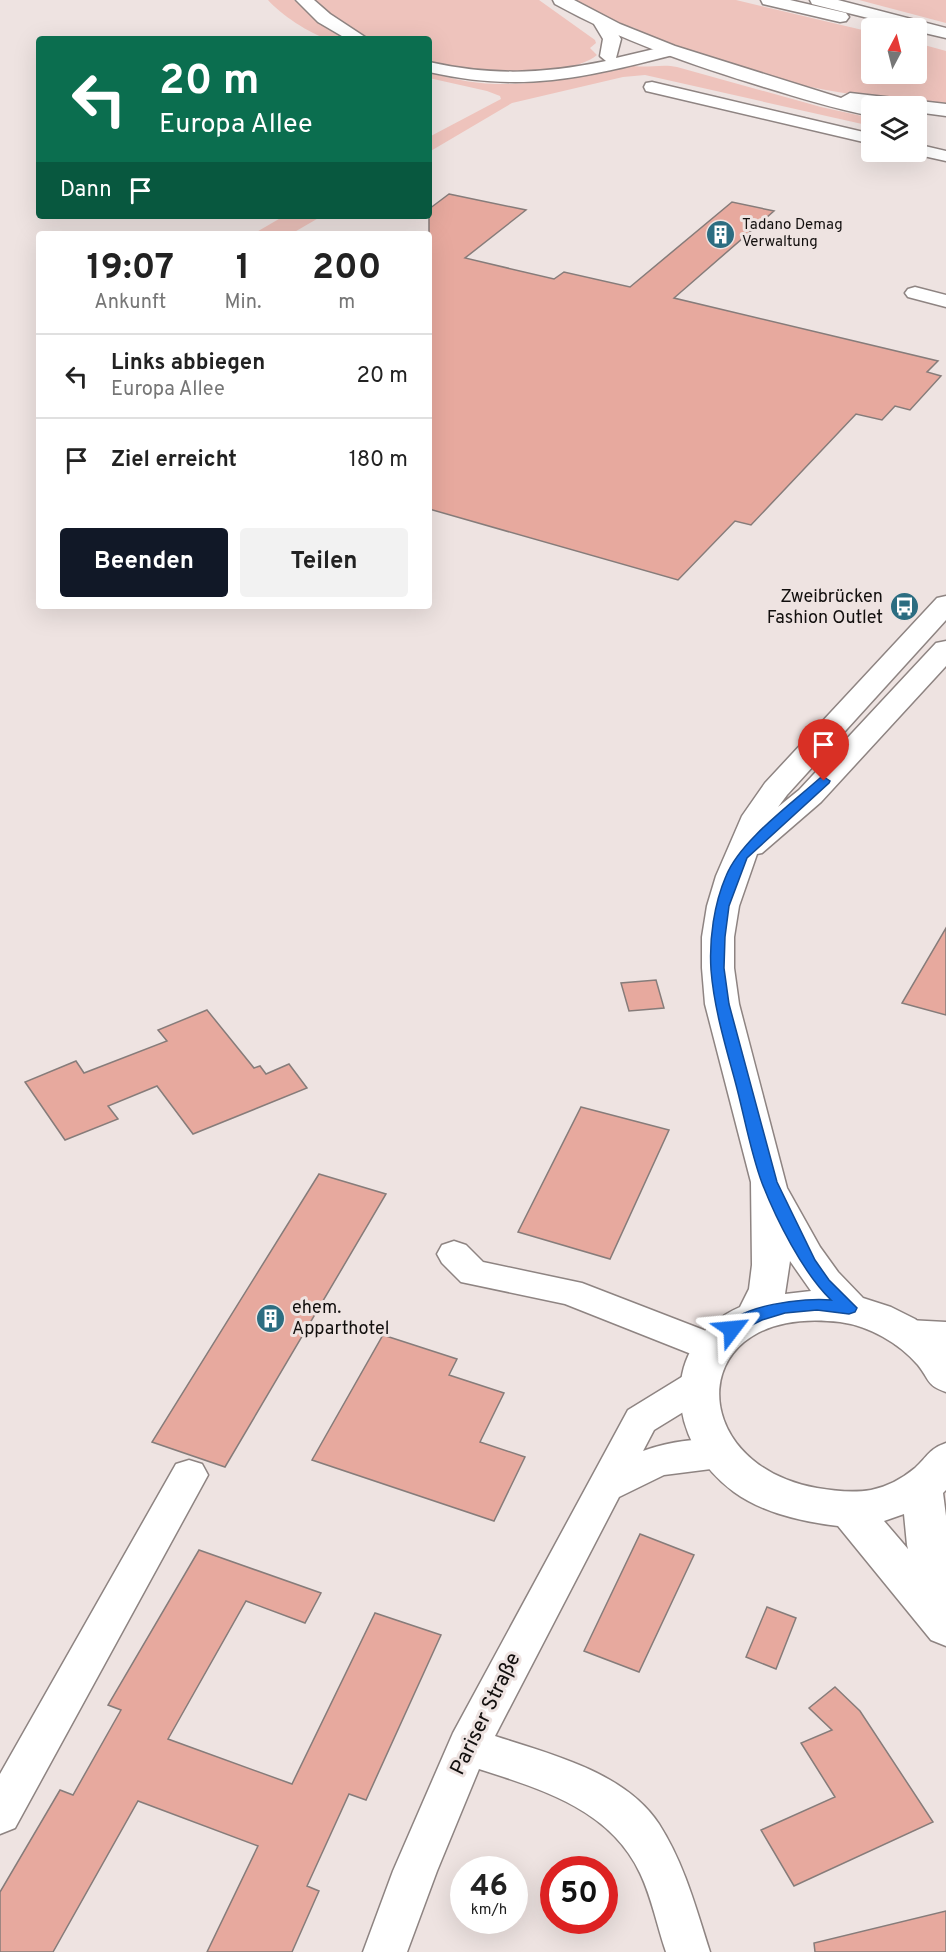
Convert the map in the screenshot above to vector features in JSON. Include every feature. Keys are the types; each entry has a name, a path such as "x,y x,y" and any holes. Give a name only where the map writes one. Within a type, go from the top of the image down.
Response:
{"main road":[{"path":"304,0 324,18 354,36"},
{"path":"561,0 603,24 667,51 842,105 861,108"},
{"path":"769,0 863,18"},
{"path":"818,0 874,18"},
{"path":"840,0 878,18"},
{"path":"603,24 612,39 609,56"},
{"path":"927,30 946,33"},
{"path":"927,39 946,44"},
{"path":"568,74 609,56 637,49 667,51"},
{"path":"432,68 462,76 524,80 568,74 667,51"},
{"path":"783,87 855,100 946,110"},
{"path":"927,118 946,121"},
{"path":"849,1308 824,1284 808,1263 769,1182 722,1004 718,968 718,937 723,906 732,876 757,816 776,789 946,604"},
{"path":"742,856 766,831 810,796 946,649"},
{"path":"756,1316 768,1288 771,1265 769,1182"},
{"path":"934,1473 889,1503 850,1510 812,1507 775,1495 743,1477 719,1453 702,1420 698,1385 704,1366 714,1348 732,1329 756,1316 796,1306 817,1304 849,1308 880,1318 908,1334 927,1350 946,1376"},
{"path":"934,1473 928,1545 946,1611"},
{"path":"850,1510 946,1627"}],"street":[{"path":"652,87 861,136"},
{"path":"927,152 946,156"},
{"path":"915,293 946,301"},
{"path":"454,1254 473,1273 570,1292 714,1348"},
{"path":"908,1334 946,1336"},
{"name":"Pariser Straße","path":"385,1952 415,1871 468,1746 641,1420 698,1385"},
{"path":"606,1486 658,1461 719,1453"},
{"path":"0,1814 189,1475"},
{"path":"468,1746 572,1782 608,1802 636,1828 657,1860 688,1952"}],"shaded area":[{"path":"268,0 294,0 322,25 342,36 320,36 313,33"},
{"path":"314,0 539,0 595,40 596,43 590,48 597,55 588,61 547,72 504,76 485,74 432,63 432,36 366,36 344,24"},
{"path":"573,0 736,0 861,30 861,84 927,84 927,46 946,51 946,105 927,103 927,96 869,96 806,86 765,76 644,36 635,28 619,24"},
{"path":"859,0 946,0 946,23"},
{"path":"627,64 677,67 861,116 861,124 645,75 623,77 512,103 432,150 432,135 501,99 500,96 487,91 432,79 432,73 479,83 504,84 553,80"},
{"path":"279,219 317,219 296,231 258,231"}],"building":[{"path":"449,194 526,210 465,258 554,279 564,272 630,287 732,202 774,211 674,298 938,361 927,372 941,376 910,410 895,406 882,420 856,414 751,525 735,521 678,580 432,510 432,231 429,231 429,219 432,219 432,207"},
{"path":"946,928 946,1015 902,1003"},
{"path":"656,980 664,1008 629,1011 621,983"},
{"path":"207,1010 254,1068 260,1066 266,1074 289,1064 307,1088 193,1134 157,1086 108,1106 118,1119 65,1140 25,1082 76,1061 84,1073 167,1041 158,1030"},
{"path":"581,1107 669,1130 610,1259 518,1232"},
{"name":"ehem. Apparthotel","path":"319,1174 386,1194 225,1467 152,1442"},
{"path":"383,1335 457,1359 449,1375 504,1393 480,1442 525,1457 494,1521 312,1460"},
{"path":"640,1534 694,1555 639,1672 584,1651"},
{"path":"199,1550 321,1593 305,1623 246,1601 168,1739 292,1784 375,1613 441,1635 366,1800 349,1794 307,1886 319,1891 292,1952 207,1952 258,1846 138,1801 53,1952 0,1952 0,1892 60,1790 73,1795 121,1710 108,1705"},
{"path":"767,1607 796,1618 776,1669 746,1657"},
{"path":"835,1687 860,1711 933,1822 794,1886 761,1830 835,1797 801,1743 832,1730 809,1708"},
{"path":"946,1911 946,1952 815,1952 814,1943"}],"place":[{"name":"Tadano Demag Verwaltung","path":"721,234"},
{"name":"Zweibrücken Fashion Outlet","path":"904,607"},
{"name":"ehem. Apparthotel","path":"271,1318"}],"route":[{"path":"732,1329 756,1316 785,1307 817,1304 849,1308 824,1284 808,1263 769,1182 722,1004 718,968 718,937 723,906 732,876 742,856 766,831 810,796 824,781"}]}
